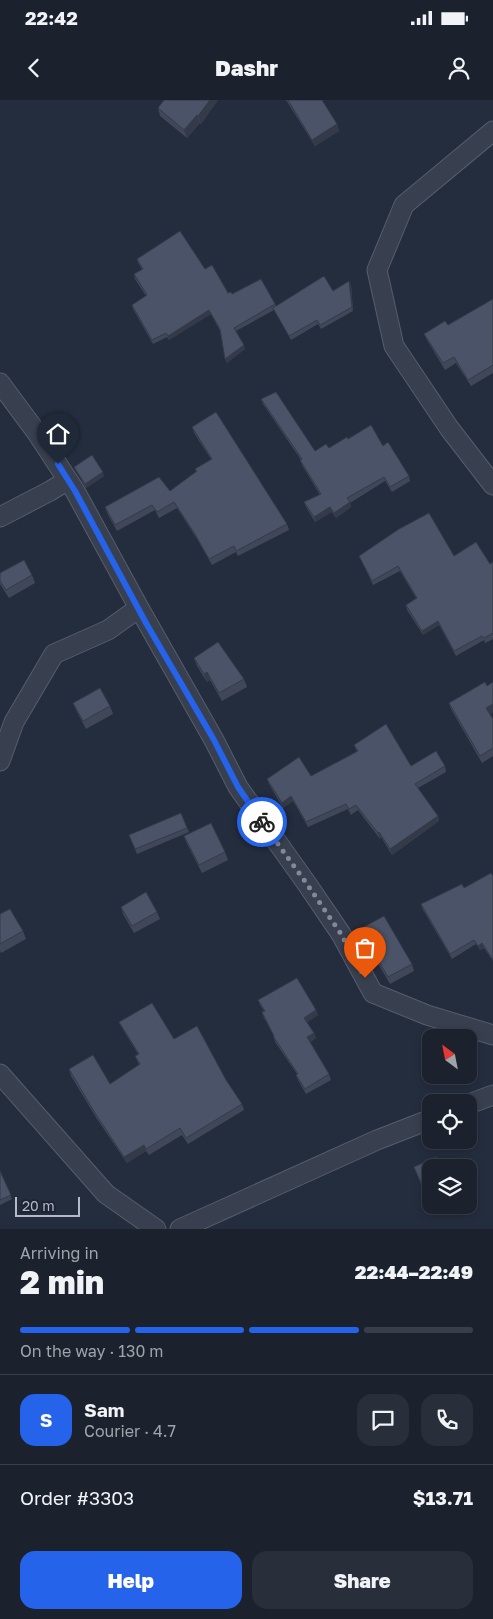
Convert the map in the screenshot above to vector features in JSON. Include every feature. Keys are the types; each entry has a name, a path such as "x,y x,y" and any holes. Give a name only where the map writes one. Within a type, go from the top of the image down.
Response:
{"street":[{"path":"493,131 404,205 377,270 394,346 449,428 486,466 493,485"},
{"path":"0,383 37,432 68,480 138,608 214,740 238,787 341,934 373,993 427,1015 493,1035"},
{"path":"0,517 68,480"},
{"path":"0,761 14,722 54,654 108,630 138,608"},
{"path":"0,1074 106,1194 156,1229"},
{"path":"477,1101 493,1095"},
{"path":"180,1229 377,1140 422,1122"}],"building":[{"path":"164,100 210,100 184,130 158,108"},
{"path":"288,100 322,100 337,124 312,140"},
{"path":"180,231 205,269 212,265 228,293 231,292 232,294 261,279 275,304 234,328 244,345 225,359 220,329 209,310 168,336 166,333 152,340 132,305 147,295 134,274 143,269 137,259"},
{"path":"324,276 333,291 349,281 352,307 320,325 317,320 289,336 273,308"},
{"path":"493,299 493,365 468,380 454,357 443,363 424,334 445,321 448,325"},
{"path":"276,392 315,451 326,444 329,448 371,425 383,446 388,442 409,476 390,487 384,477 347,498 350,502 334,513 330,507 314,517 304,502 321,494 300,460 302,459 261,399"},
{"path":"216,412 287,524 236,551 234,546 209,559 174,502 157,512 152,505 115,525 105,507 159,477 170,491 197,471 195,469 212,459 192,427"},
{"path":"92,455 103,472 85,484 74,467"},
{"path":"429,513 454,556 476,542 490,564 493,562 493,633 484,638 482,636 454,651 438,621 422,631 406,605 417,598 398,566 372,581 359,556 399,529"},
{"path":"24,560 32,575 6,590 0,581 0,573"},
{"path":"218,642 244,679 219,693 207,672 204,674 194,658"},
{"path":"485,682 487,686 493,682 493,704 486,708 493,719 493,748 480,756 449,703"},
{"path":"100,688 110,706 83,721 73,703"},
{"path":"386,724 411,766 436,751 445,766 415,784 438,816 390,849 379,832 356,805 349,809 346,804 306,822 291,796 282,803 267,779 299,757 311,776 358,751 354,745"},
{"path":"181,813 187,828 135,849 129,835"},
{"path":"211,823 225,852 199,865 184,836"},
{"path":"491,873 493,876 493,960 482,943 478,946 474,940 450,954 421,904 462,884 464,888"},
{"path":"146,892 157,912 132,926 121,907"},
{"path":"10,909 23,931 0,944 0,914"},
{"path":"384,916 412,964 388,977 360,929"},
{"path":"297,978 316,1010 304,1018 314,1033 307,1037 329,1074 305,1089 296,1075 298,1074 273,1036 262,1012 265,1011 258,1000"},
{"path":"152,1003 174,1039 197,1026 226,1080 242,1104 186,1138 180,1128 146,1149 144,1145 124,1157 69,1069 93,1055 110,1084 140,1064 135,1056 139,1054 119,1022"},
{"path":"422,1163 422,1185 414,1167"},
{"path":"0,1171 11,1195 0,1200"}],"way so far":[{"path":"262,822 341,934 365,978"}],"route":[{"path":"58,464 75,491 146,623 214,740 238,787 262,822"}]}
